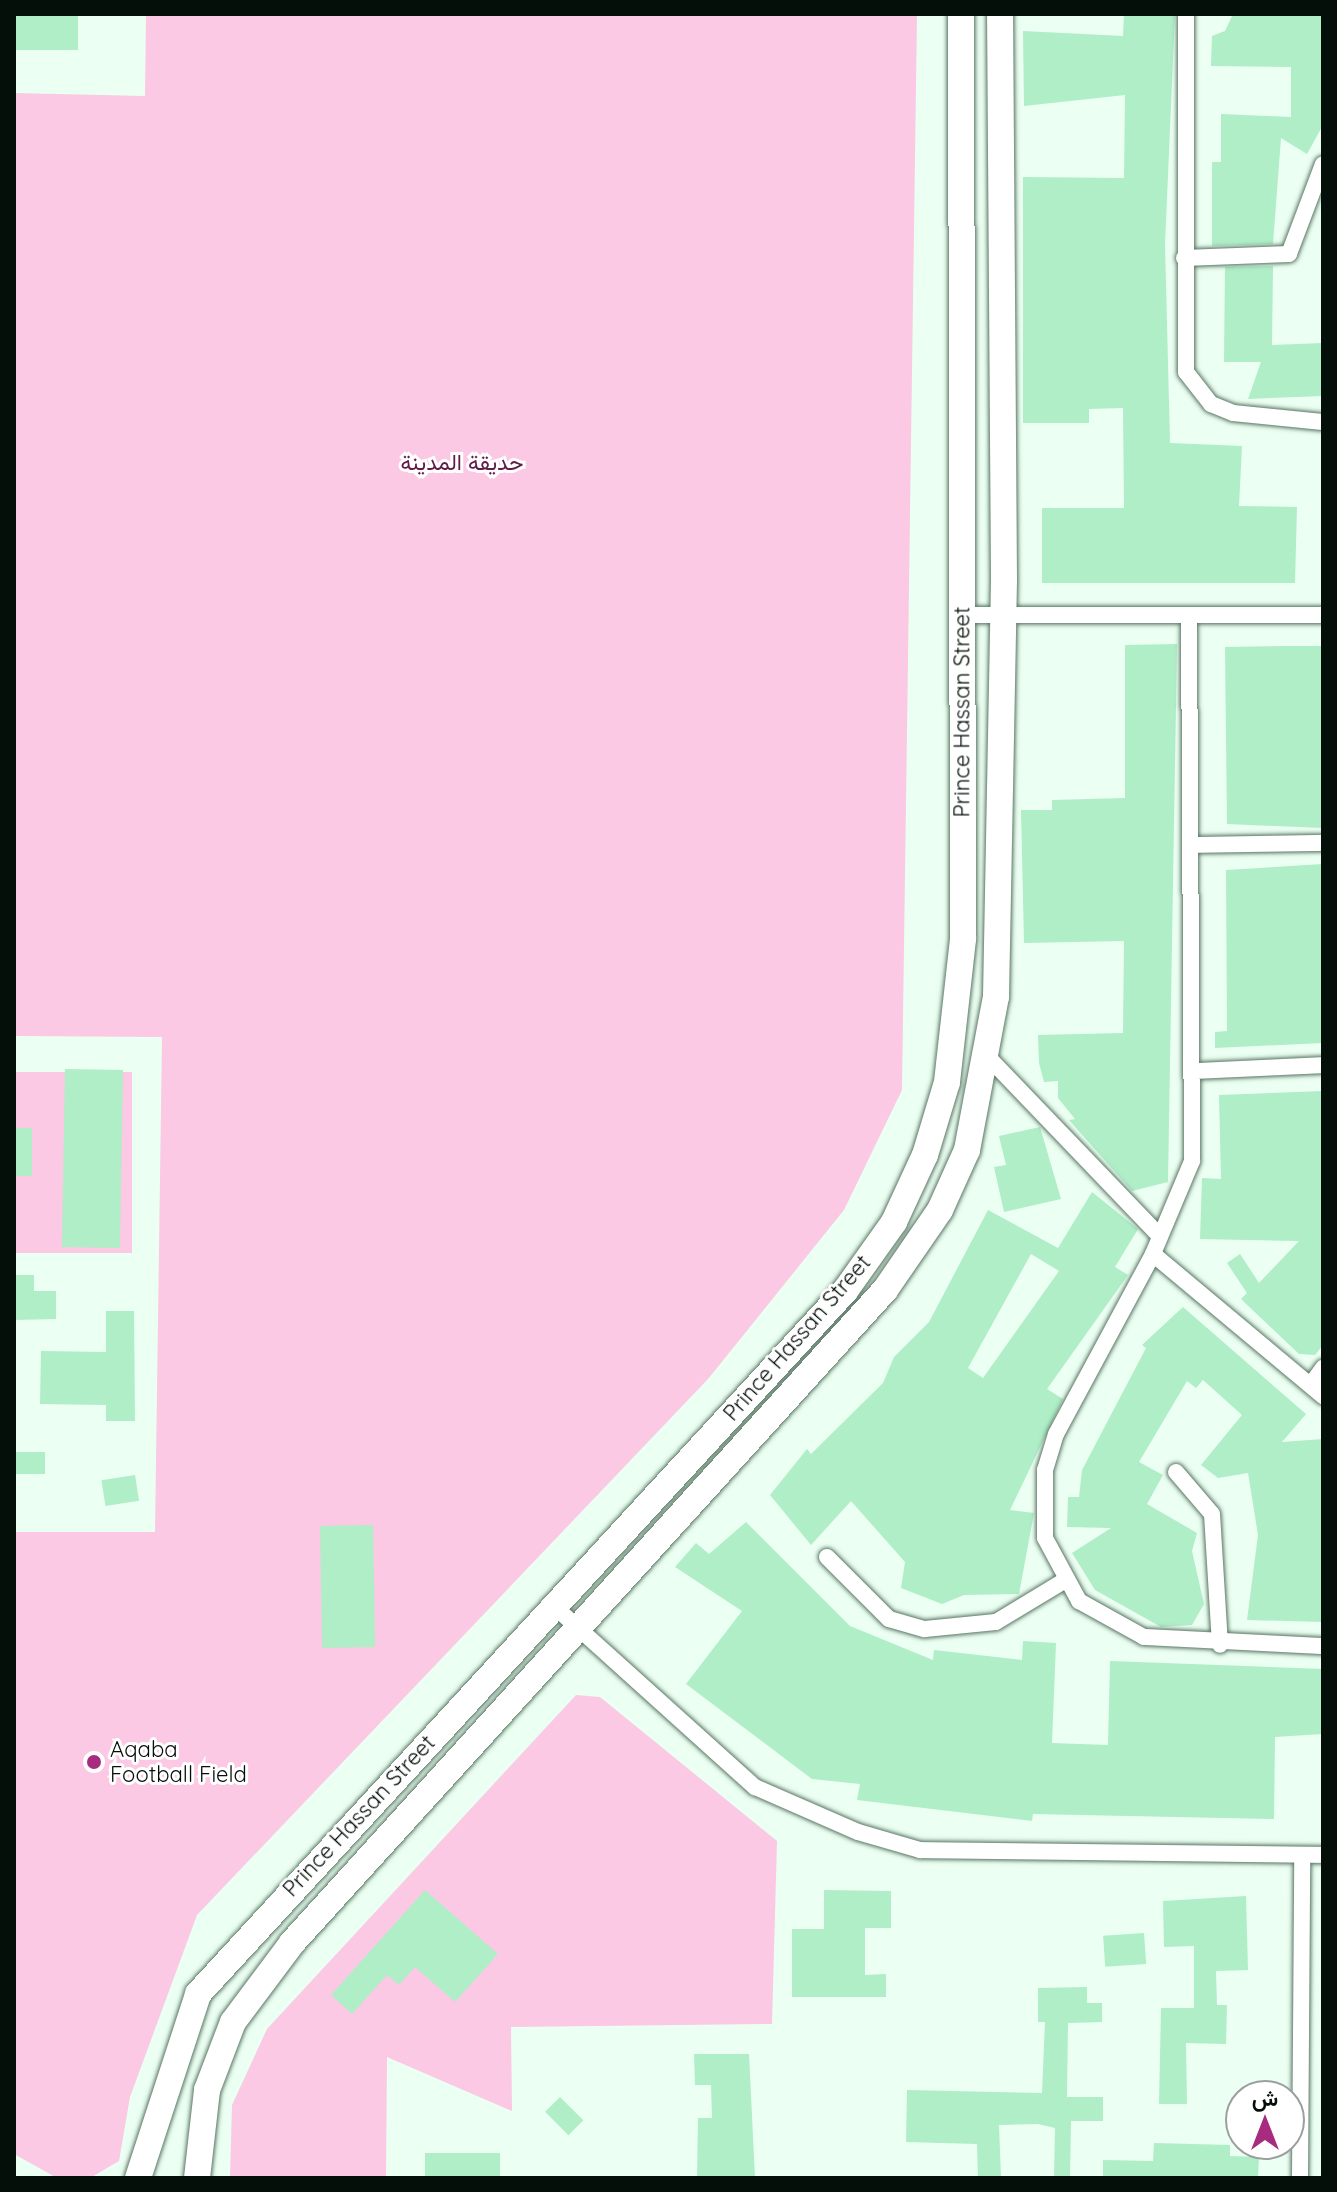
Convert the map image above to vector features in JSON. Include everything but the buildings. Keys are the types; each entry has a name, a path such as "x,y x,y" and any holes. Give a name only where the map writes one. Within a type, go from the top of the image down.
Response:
{"main road":[{"name":"Prince Hassan Street","path":"138,2178 198,1994 845,1291 894,1222 925,1155 947,1082 963,939 961,14"},
{"name":"Prince Hassan Street","path":"197,2178 207,2090 233,2022 292,1943 885,1290 940,1210 967,1150 989,1058 1003,616 1000,14"}],"street":[{"path":"1186,14 1184,352 1196,389 1233,413 1323,422"},
{"path":"1184,258 1289,254 1317,194 1323,164"},
{"path":"961,615 1323,615"},
{"path":"1189,615 1196,1071 1192,1161 1153,1254 1056,1434 1045,1470 1045,1538 1064,1581 1102,1620 1144,1637 1220,1645 1323,1646"},
{"path":"1191,845 1323,843"},
{"path":"989,1058 1159,1235"},
{"path":"1196,1071 1323,1065"},
{"path":"1153,1254 1312,1383 1323,1396"},
{"path":"1312,1383 1323,1368"},
{"path":"1176,1472 1212,1514 1220,1645"},
{"path":"827,1557 889,1619 925,1629 996,1622 1064,1581"},
{"path":"556,1608 580,1626 755,1787 858,1832 920,1850 1323,1855"},
{"path":"1300,2178 1302,1855"}],"green space":[{"name":"حديقة المدينة","path":"146,14 917,14 902,1090 844,1210 708,1379 197,1915 130,2097 119,2161 90,2178 57,2178 14,2154 14,1532 155,1532 162,1037 14,1036 14,93 145,96"},
{"path":"14,1072 132,1072 132,1253 14,1253"},
{"path":"576,1695 600,1697 777,1841 772,2024 511,2027 512,2111 387,2057 386,2178 230,2178 232,2105 267,2029"}],"place":[{"name":"Aqaba Football Field","path":"94,1762"}]}
